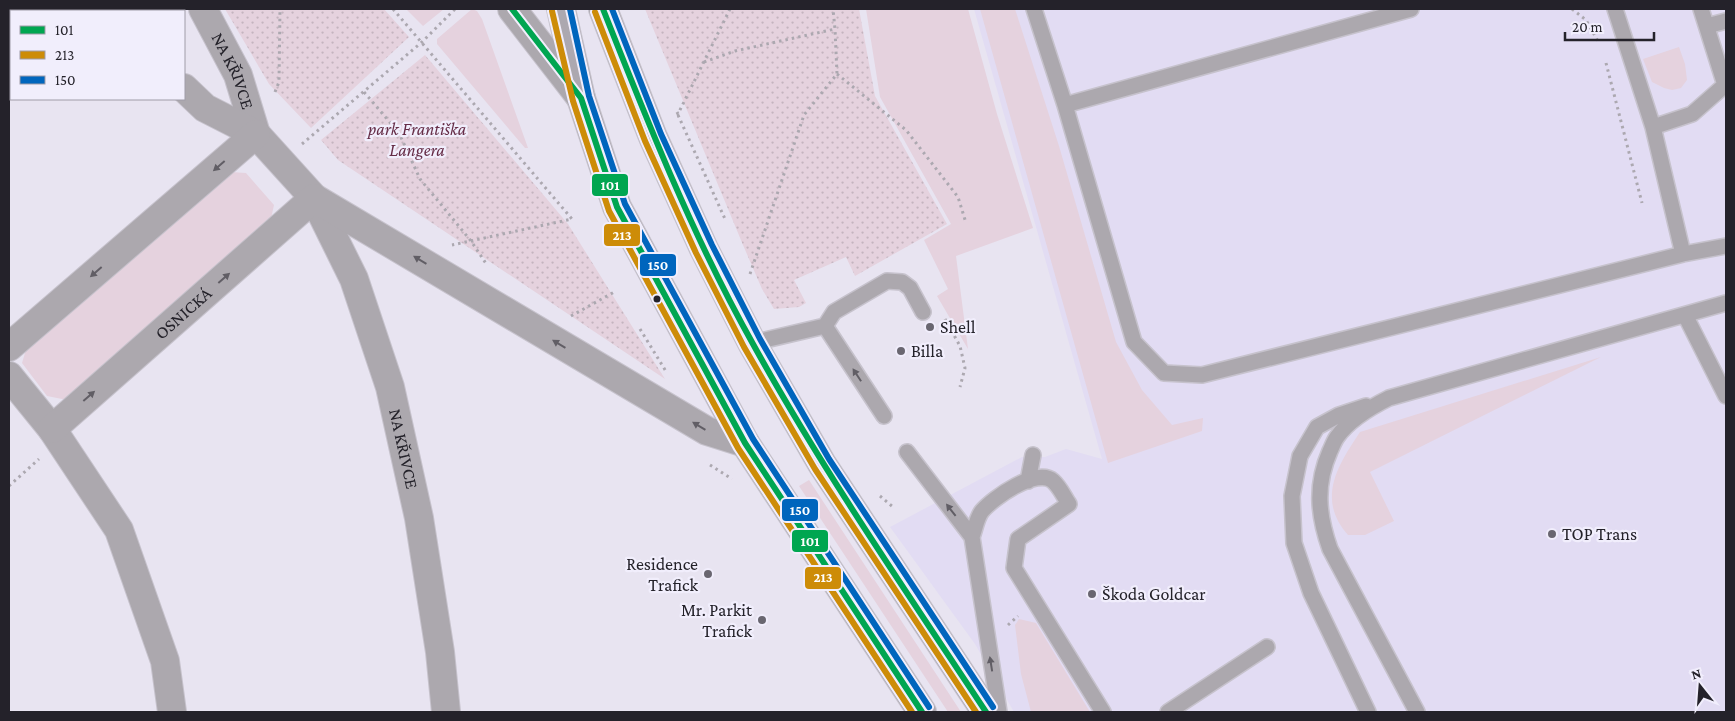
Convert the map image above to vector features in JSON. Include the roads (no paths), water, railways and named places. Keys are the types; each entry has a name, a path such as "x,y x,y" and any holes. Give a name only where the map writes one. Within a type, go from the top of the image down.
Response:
{"main road":[{"path":"561,9 581,98 617,207 745,443 922,712"},
{"path":"603,9 653,137 704,249 752,343 824,468 986,712"}],"street":[{"name":"NA KŘIVCE","path":"203,9 238,75 256,134"},
{"path":"512,9 581,98"},
{"name":"NA KŘIVCE","path":"185,89 205,108 256,134 314,198 354,279 390,387 419,518 440,652 446,712"},
{"path":"9,347 256,134"},
{"name":"NA KŘIVCE","path":"314,198 707,431 745,443"},
{"name":"OSNICKÁ","path":"56,435 314,198"},
{"path":"9,376 56,435 119,530 165,661 172,712"}],"lane":[{"path":"1034,9 1065,105 1134,342 1164,373 1202,375 1683,254 1726,246"},
{"path":"1065,105 1411,9"},
{"path":"1616,9 1652,127 1683,254"},
{"path":"1652,127 1692,114 1725,84 1701,9"},
{"path":"1706,26 1726,21"},
{"path":"752,343 825,326 834,312 887,281 902,282 910,288 923,312"},
{"path":"1368,712 1311,593 1294,543 1292,496 1300,456 1317,427 1339,415 1386,399 1726,303"},
{"path":"1685,315 1726,396"},
{"path":"825,326 884,416"},
{"path":"1386,399 1358,416 1336,437 1322,468 1319,504 1323,529 1330,549 1417,712"},
{"path":"907,452 972,537"},
{"path":"1028,481 1032,455"},
{"path":"999,712 972,537 981,512 1000,495 1028,481 1042,477 1053,481 1069,504 1018,539 1014,568 1103,712"},
{"path":"1168,712 1267,647"}],"place":[{"name":"Shell","path":"930,327"},
{"name":"Billa","path":"901,351"},
{"name":"TOP Trans","path":"1552,534"},
{"name":"Residence Trafick","path":"708,574"},
{"name":"Škoda Goldcar","path":"1092,594"},
{"name":"Mr. Parkit Trafick","path":"762,620"}],"park label":[{"name":"park Františka Langera","path":"417,139"}]}
